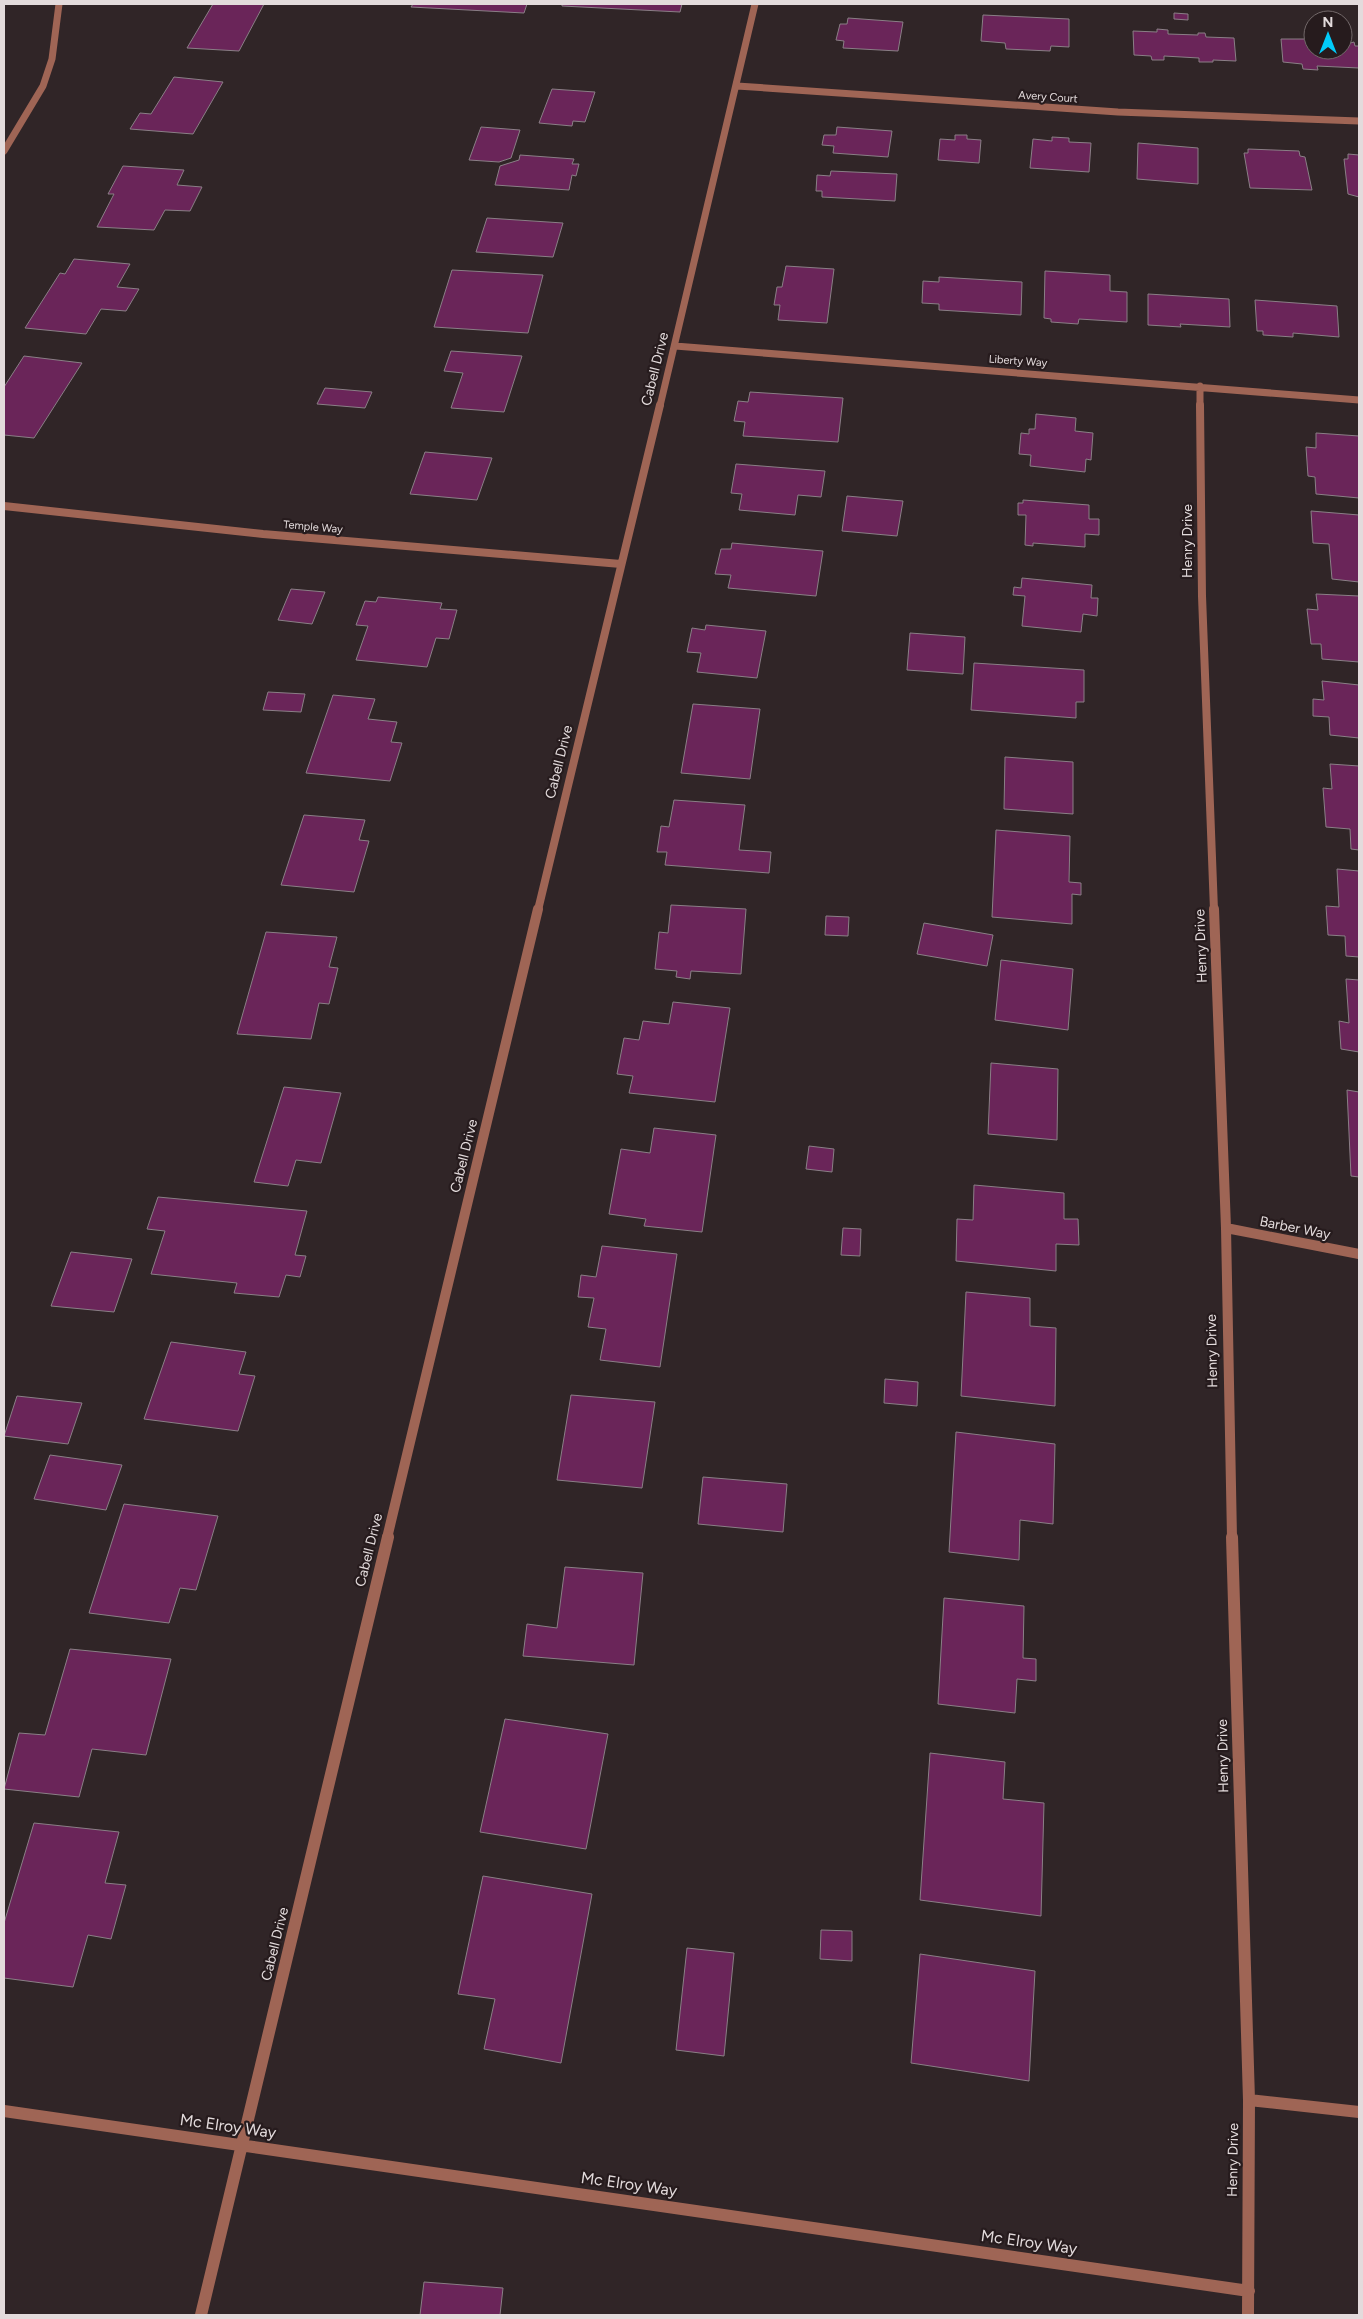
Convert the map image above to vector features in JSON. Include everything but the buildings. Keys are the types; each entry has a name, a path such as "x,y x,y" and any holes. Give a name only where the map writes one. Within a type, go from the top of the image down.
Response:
{"street":[{"path":"4,151 43,86 52,59 59,4"},
{"name":"Cabell Drive","path":"200,2315 675,346 755,4"},
{"name":"Avery Court","path":"736,86 1118,112 1359,121"},
{"name":"Liberty Way","path":"675,346 1359,400"},
{"name":"Henry Drive","path":"1200,386 1202,596 1226,1228 1228,1408 1249,2100 1248,2315"},
{"name":"Temple Way","path":"4,506 262,534 621,564"},
{"name":"Barber Way","path":"1226,1228 1359,1254"},
{"path":"1249,2100 1359,2112"},
{"name":"Mc Elroy Way","path":"4,2111 1248,2291"}]}
